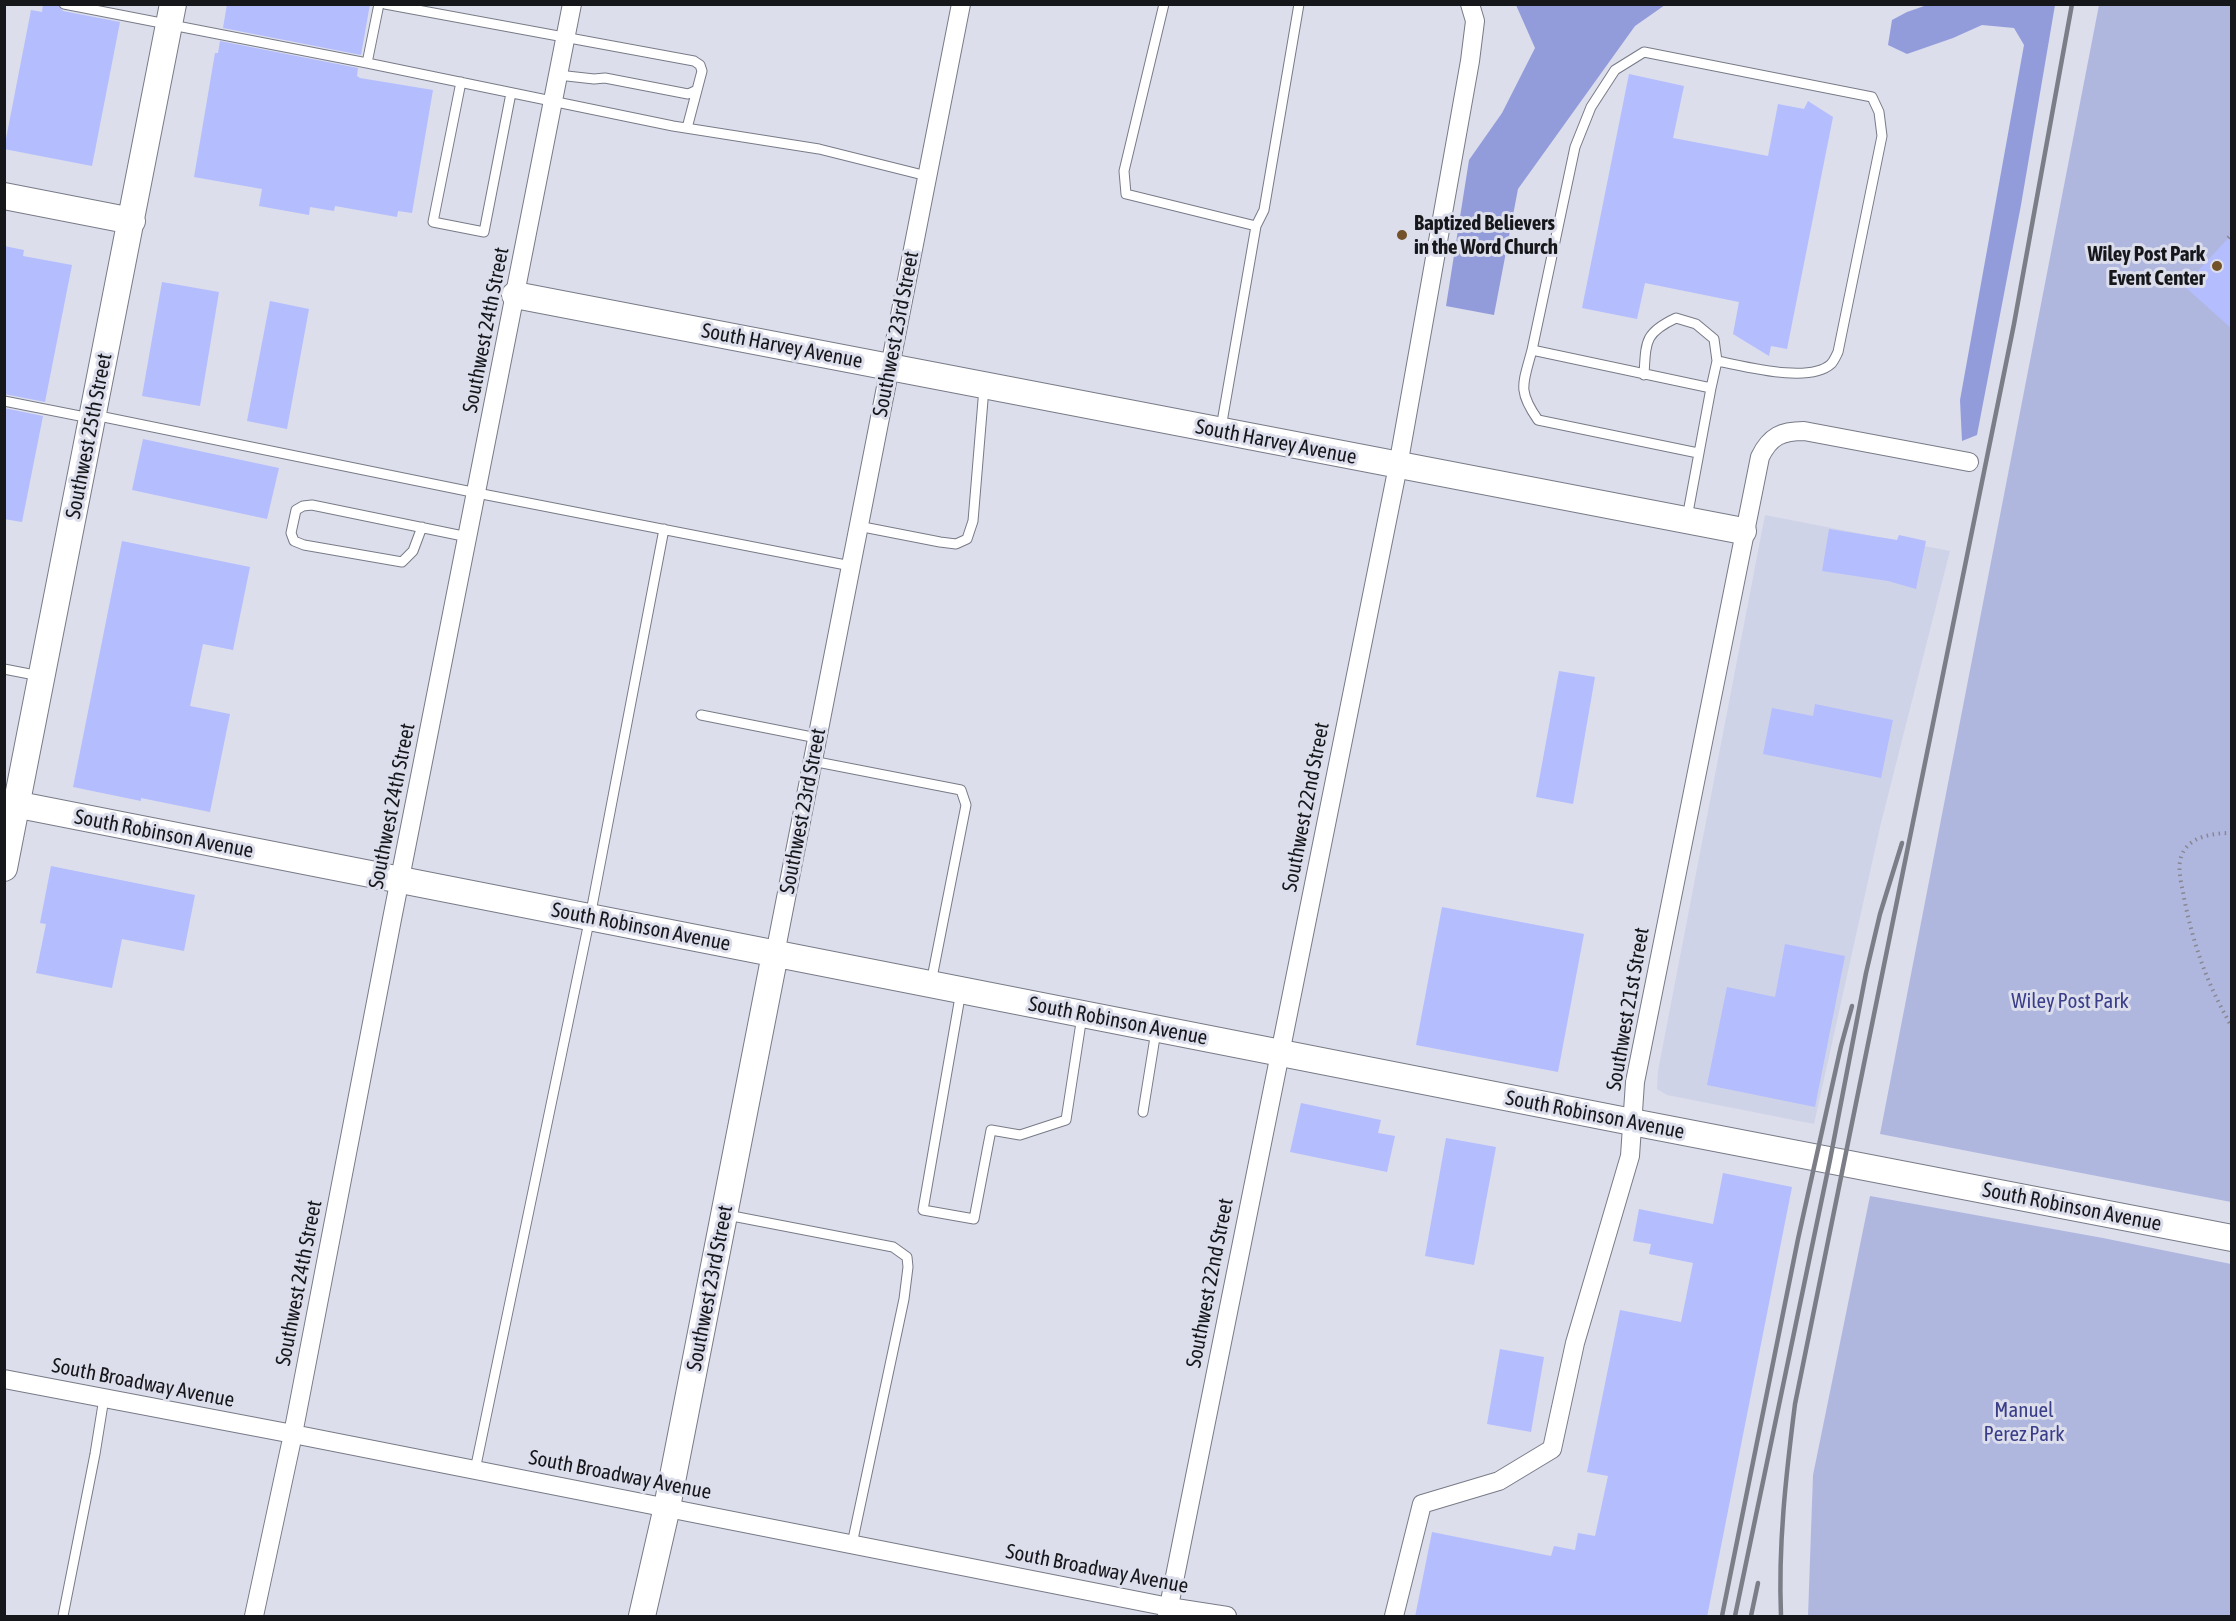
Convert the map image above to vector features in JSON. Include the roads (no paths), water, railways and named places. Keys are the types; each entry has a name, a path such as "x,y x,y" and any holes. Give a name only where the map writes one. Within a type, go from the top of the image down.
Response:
{"street":[{"name":"Southwest 24th Street","path":"254,1617 293,1434 572,4"},
{"name":"Southwest 23rd Street","path":"642,1617 667,1508 961,4"},
{"name":"Southwest 22nd Street","path":"1168,1612 1398,466 1470,61 1475,21 1470,4"},
{"name":"Southwest 25th Street","path":"4,868 11,803 42,676 171,15"},
{"path":"4,196 132,221"},
{"name":"South Harvey Avenue","path":"516,295 1743,531"},
{"path":"1743,531 1760,457 1770,441 1784,432 1816,432 1969,462"},
{"name":"Southwest 21st Street","path":"1394,1617 1422,1504 1499,1481 1552,1449 1575,1343 1630,1156 1635,1082 1743,531"},
{"name":"South Robinson Avenue","path":"11,803 2232,1238"},
{"name":"South Broadway Avenue","path":"4,1379 852,1544 1168,1612 1227,1617"}],"lane":[{"path":"64,4 171,15 367,63 687,128 819,149 927,176"},
{"path":"367,63 379,4"},
{"path":"385,4 694,61 702,71 687,128"},
{"path":"1164,4 1124,171 1126,194 1256,226"},
{"path":"1220,431 1256,226 1264,210 1299,4"},
{"path":"1698,453 1538,420 1525,402 1523,384 1575,147 1591,107 1615,70 1644,52 1872,98 1879,112 1882,136 1838,352 1832,363 1816,372 1781,372 1717,362"},
{"path":"558,75 605,78 688,94 697,90"},
{"path":"461,82 433,222 484,232 511,93"},
{"path":"1644,375 1646,342 1659,326 1676,318 1696,324 1714,339 1717,362 1686,520"},
{"path":"1532,350 1711,388"},
{"path":"858,526 956,544 967,539 973,520 985,386"},
{"path":"4,401 851,566"},
{"path":"422,527 413,551 402,562 304,545 294,541 291,533 296,510 312,505 422,527 468,537"},
{"path":"475,1470 590,917 664,529"},
{"path":"4,669 42,676"},
{"path":"701,714 817,738"},
{"path":"812,761 961,790 966,805 931,984"},
{"path":"962,991 923,1210 974,1219 991,1130 1020,1135 1066,1120 1083,1014"},
{"path":"1143,1112 1157,1029"},
{"path":"724,1215 893,1246 907,1257 904,1299 852,1544"},
{"path":"63,1617 104,1398"}],"railway":[{"path":"1781,1616 1782,1536 1795,1404 2014,324 2072,4"},
{"path":"1735,1616 1830,1160 1866,973 1880,914 1902,843"},
{"path":"1722,1616 1798,1239 1852,1006"},
{"path":"1751,1616 1758,1583"}],"place":[{"name":"Baptized Believers in the Word Church","path":"1402,235"},
{"name":"Wiley Post Park Event Center","path":"2217,266"}],"park label":[{"name":"Wiley Post Park","path":"2070,1001"},
{"name":"Manuel Perez Park","path":"2024,1422"}]}
